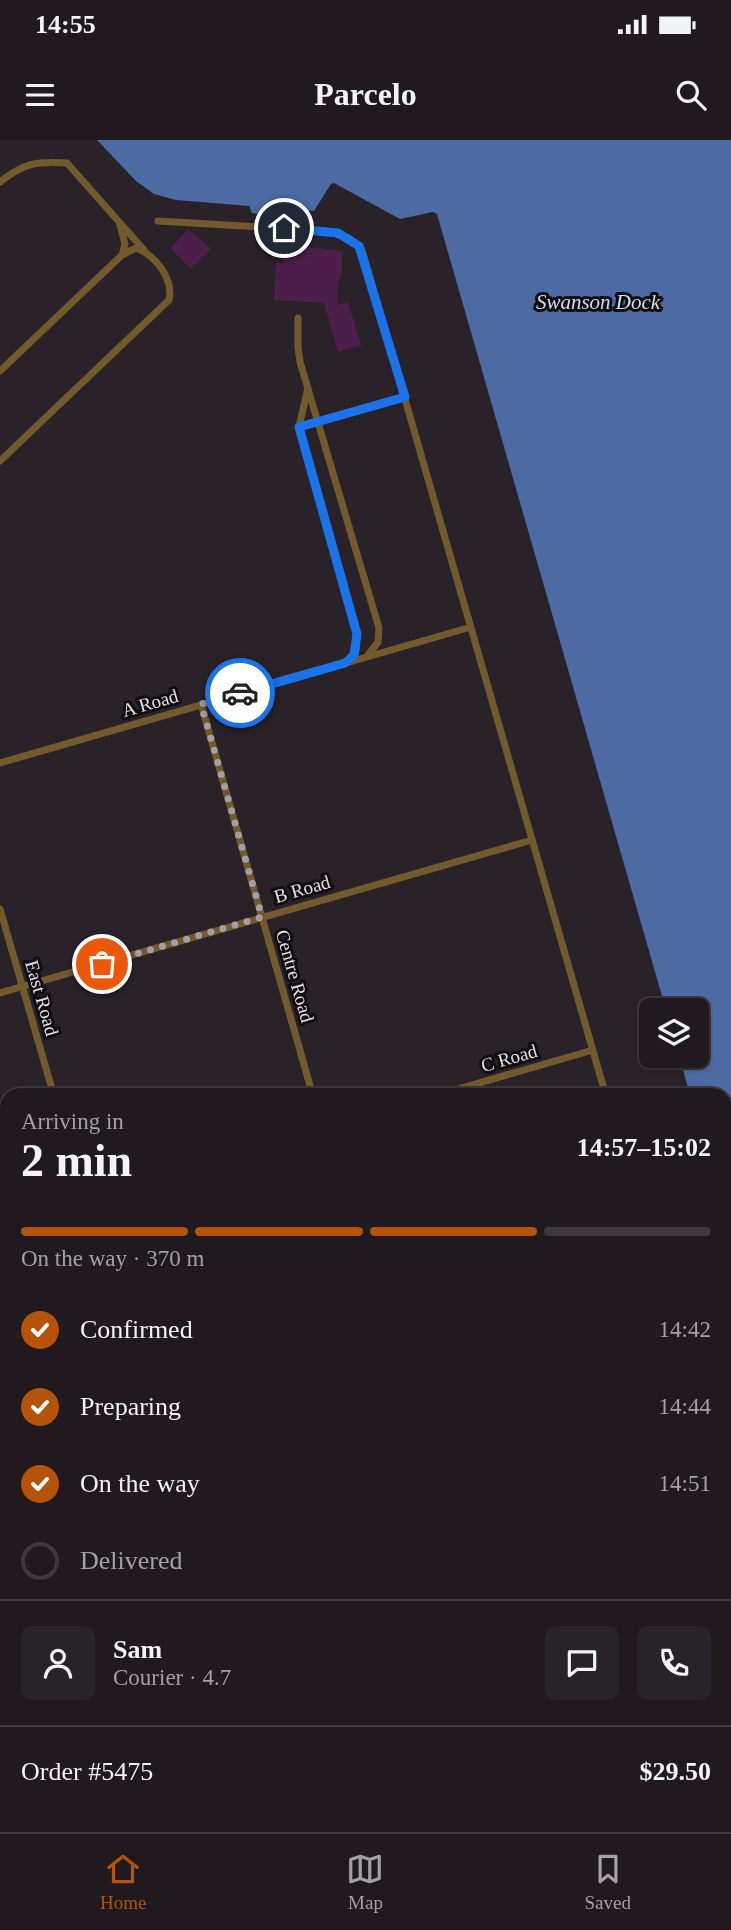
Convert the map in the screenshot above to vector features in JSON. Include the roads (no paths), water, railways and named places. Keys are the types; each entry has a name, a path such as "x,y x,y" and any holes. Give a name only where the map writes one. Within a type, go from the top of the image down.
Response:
{"lane":[{"path":"0,182 19,167 51,162 67,163 167,275 171,290 169,300 0,461"},
{"path":"158,221 326,231 355,241 362,250 604,1088"},
{"path":"119,222 125,244 122,255"},
{"path":"0,372 122,255 136,248 144,251"},
{"path":"298,318 298,347 308,386 379,628 378,642 366,657"},
{"path":"308,386 299,427 357,634 354,655 345,663"},
{"path":"299,427 405,397"},
{"name":"A Road","path":"0,763 471,627"},
{"name":"Centre Road","path":"201,704 311,1088"},
{"name":"B Road","path":"0,993 532,840"},
{"name":"East Road","path":"0,909 52,1088"},
{"name":"C Road","path":"462,1088 593,1050"}],"water":[{"name":"Swanson Dock","path":"97,140 731,140 731,1088 688,1088 683,1068 709,1068 709,998 663,998 437,214 433,212 400,219 334,183 314,211 267,208 260,214 252,213 249,206 176,200 154,194 136,181"}]}
